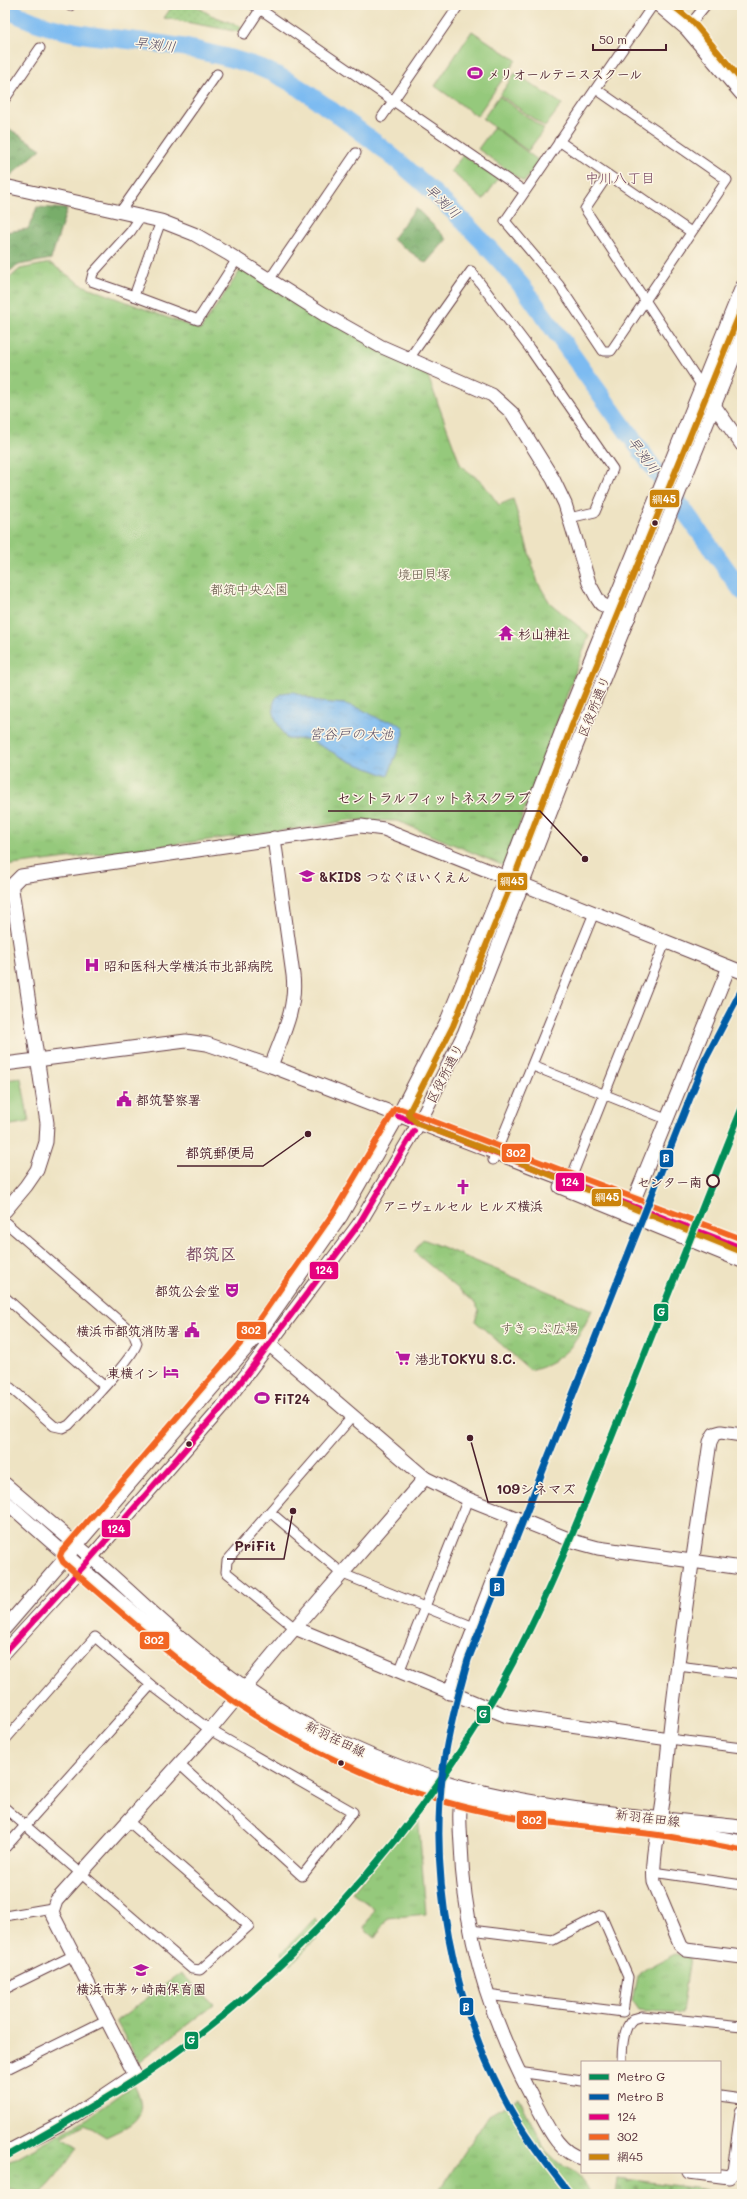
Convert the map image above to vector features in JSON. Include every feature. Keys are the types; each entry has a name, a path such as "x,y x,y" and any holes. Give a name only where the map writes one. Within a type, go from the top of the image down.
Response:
{"main road":[{"path":"660,5 688,28 737,88"}],"street":[{"path":"382,117 459,5"},
{"path":"596,89 727,180 611,351 603,351 559,285 504,221 653,5"},
{"path":"688,28 706,5"},
{"path":"244,34 259,6 524,191"},
{"path":"5,99 40,48"},
{"path":"737,88 742,71"},
{"path":"120,212 217,74"},
{"path":"559,141 692,232"},
{"path":"269,280 356,153"},
{"path":"608,175 585,209 644,301 742,445"},
{"path":"5,186 161,221 194,234 237,259 325,315 408,360 492,395 512,413 553,479 570,518 589,583 601,604 629,617"},
{"path":"141,216 131,230 93,273 92,281 198,320 237,259"},
{"path":"134,296 161,221"},
{"path":"408,360 471,271 485,287 530,349 613,469 595,512 570,518"},
{"path":"703,388 742,287"},
{"path":"714,405 742,337"},
{"name":"区役所通り","path":"5,1628 257,1336 341,1216 398,1116 446,1023 506,877 611,609 703,388"},
{"name":"区役所通り","path":"5,1652 82,1568 222,1407 270,1345 359,1224 416,1127 464,1034 714,405"},
{"path":"5,1211 34,1174 46,1142 47,1123 39,1060 12,890 16,880 21,876 274,838 361,826 372,826 384,829 594,913 666,940 742,972"},
{"path":"271,1066 290,1017 295,997 294,975 274,838"},
{"path":"495,1156 533,1066 594,913"},
{"path":"570,1181 666,940"},
{"path":"630,1210 666,1119 730,967"},
{"path":"5,1064 186,1041 206,1044 271,1066 398,1116 416,1127 495,1156 630,1210 742,1248"},
{"path":"533,1066 605,1096 666,1119"},
{"path":"495,1156 570,1181 742,1261"},
{"path":"5,1222 136,1338 136,1348 133,1352 69,1425 63,1428 54,1426 5,1383"},
{"path":"5,1297 104,1386"},
{"path":"257,1336 270,1345 425,1478 468,1499 576,1542 598,1548 742,1568"},
{"path":"353,1416 227,1561 226,1572 295,1628 449,1693 518,1719 742,1748"},
{"path":"742,1435 721,1432 714,1434 710,1442 668,1739 661,1823 653,1872 654,1882 681,1946 686,1950 742,1957"},
{"path":"5,2153 68,2120 135,2075 52,1913 52,1908 56,1901 210,1730 295,1628 425,1478"},
{"name":"新羽荏田線","path":"5,1484 91,1557 187,1644 242,1691"},
{"path":"399,1672 468,1499"},
{"name":"新羽荏田線","path":"5,1501 173,1646 242,1691 325,1734 370,1755 463,1792 555,1816 742,1827"},
{"path":"270,1512 343,1574 474,1627"},
{"path":"449,1693 517,1518"},
{"path":"5,1740 95,1637 151,1684 210,1730 353,1812 302,1876 179,1764"},
{"path":"678,1666 742,1674"},
{"path":"5,1848 151,1684"},
{"path":"463,1792 459,1808 462,1870 471,1930 487,1995 518,2072 548,2128 560,2144 568,2151 581,2158"},
{"path":"5,1808 24,1826 82,1872 192,1969 200,1970 250,1926 128,1821"},
{"name":"新羽荏田線","path":"661,1823 742,1842"},
{"path":"653,1872 742,1885"},
{"path":"5,1916 52,1908"},
{"path":"471,1930 553,1940 601,1915 628,1977 623,2012 487,1995"},
{"path":"5,1989 74,1955"},
{"path":"622,2061 622,2050 627,2030 633,2019 642,2016 742,2026"},
{"path":"5,2070 106,2020"},
{"path":"518,2072 581,2081"},
{"path":"721,2096 742,2099"},
{"path":"697,2173 729,2177 734,2171 742,2112"}],"green space":[{"path":"173,5 194,5 211,15 242,27 239,32 164,18"},
{"name":"メリオールテニススクール","path":"472,31 516,60 477,116 435,86"},
{"path":"515,73 562,104 545,127 500,95"},
{"path":"499,96 544,129 528,151 483,119"},
{"path":"5,126 41,149 8,178 5,177"},
{"path":"494,127 539,161 524,182 478,149"},
{"path":"463,155 498,179 483,200 451,171"},
{"path":"37,207 67,209 51,259 19,265 5,274 5,232 28,229"},
{"path":"416,208 447,239 426,263 392,239"},
{"name":"都筑中央公園","path":"50,263 82,285 200,330 242,268 426,371 461,466 482,482 499,505 513,499 538,583 550,603 589,635 504,866 398,821 347,820 325,825 5,866 5,282 20,269"},
{"path":"21,1078 29,1122 5,1126 5,1080"},
{"name":"すきっぷ広場","path":"423,1239 592,1310 581,1332 569,1349 553,1361 530,1370 475,1321 479,1310 473,1301 414,1252"},
{"path":"418,1812 426,1914 387,1918 375,1938 364,1928 374,1909 352,1892"},
{"path":"315,1918 326,1929 291,1964 281,1954"},
{"path":"675,1954 690,1957 682,2013 638,2010 632,2001 637,1976 648,1968"},
{"path":"181,1973 214,2004 139,2062 116,2021"},
{"path":"134,2085 141,2105 140,2113 131,2124 106,2137 85,2124 63,2137 78,2147 53,2181 40,2192 35,2194 24,2194 13,2191 5,2186 5,2164 88,2118"},
{"path":"519,2098 546,2152 559,2164 574,2171 592,2194 437,2194 489,2115"},
{"path":"618,2178 710,2190 709,2194 616,2194"}],"water":[{"name":"宮谷戸の大池","path":"285,692 294,692 319,702 345,704 361,709 381,720 394,721 403,727 404,734 388,776 349,761 308,739 287,739 280,729 273,709 276,698"}],"waterway":[{"name":"早渕川","path":"5,8 28,19 75,33 172,45 233,59 261,68 279,76 304,91 362,132 412,173 460,218 526,291 742,591"}],"metro line":[{"name":"B","path":"570,2194 533,2146 509,2107 485,2057 470,2018 448,1936 442,1894 439,1852 439,1810 443,1769 450,1728 468,1660 705,1060 742,989"},
{"name":"G","path":"5,2157 86,2111 164,2061 210,2026 255,1988 298,1948 340,1905 416,1814 450,1766 482,1717 501,1684 519,1651 552,1582 596,1477 742,1108"}],"transit line":[{"name":"綱45","path":"672,5 693,22 742,81"},
{"name":"綱45","path":"742,308 571,728 513,880 453,1026 408,1114 418,1124 496,1153 742,1252"},
{"name":"302","path":"741,1850 658,1835 534,1820 484,1812 430,1797 371,1776 286,1734 233,1701 146,1634 63,1562 60,1556 62,1551 251,1331 334,1212 395,1109 401,1109 742,1239"},
{"name":"124","path":"398,1116 742,1248"},
{"name":"124","path":"5,1652 82,1568 222,1407 359,1224 414,1131"}],"place":[{"name":"メリオールテニススクール","path":"475,73"},
{"name":"杉山神社","path":"506,633"},
{"name":"セントラルフィットネスクラブ","path":"585,859"},
{"name":"&KIDS つなぐほいくえん","path":"307,876"},
{"name":"昭和医科大学横浜市北部病院","path":"92,965"},
{"name":"都筑警察署","path":"124,1099"},
{"name":"都筑郵便局","path":"308,1134"},
{"name":"センター南","path":"713,1181"},
{"name":"アニヴェルセル ヒルズ横浜","path":"463,1187"},
{"name":"都筑公会堂","path":"232,1290"},
{"name":"横浜市都筑消防署","path":"192,1330"},
{"name":"港北TOKYU S.C.","path":"403,1358"},
{"name":"東横イン","path":"171,1372"},
{"name":"FiT24","path":"262,1398"},
{"name":"109シネマズ","path":"470,1438"},
{"name":"PriFit","path":"293,1511"},
{"name":"横浜市茅ヶ崎南保育園","path":"141,1970"}],"district":[{"name":"中川八丁目","path":"620,177"},
{"name":"都筑区","path":"211,1253"}],"park label":[{"name":"境田貝塚","path":"424,573"}]}
